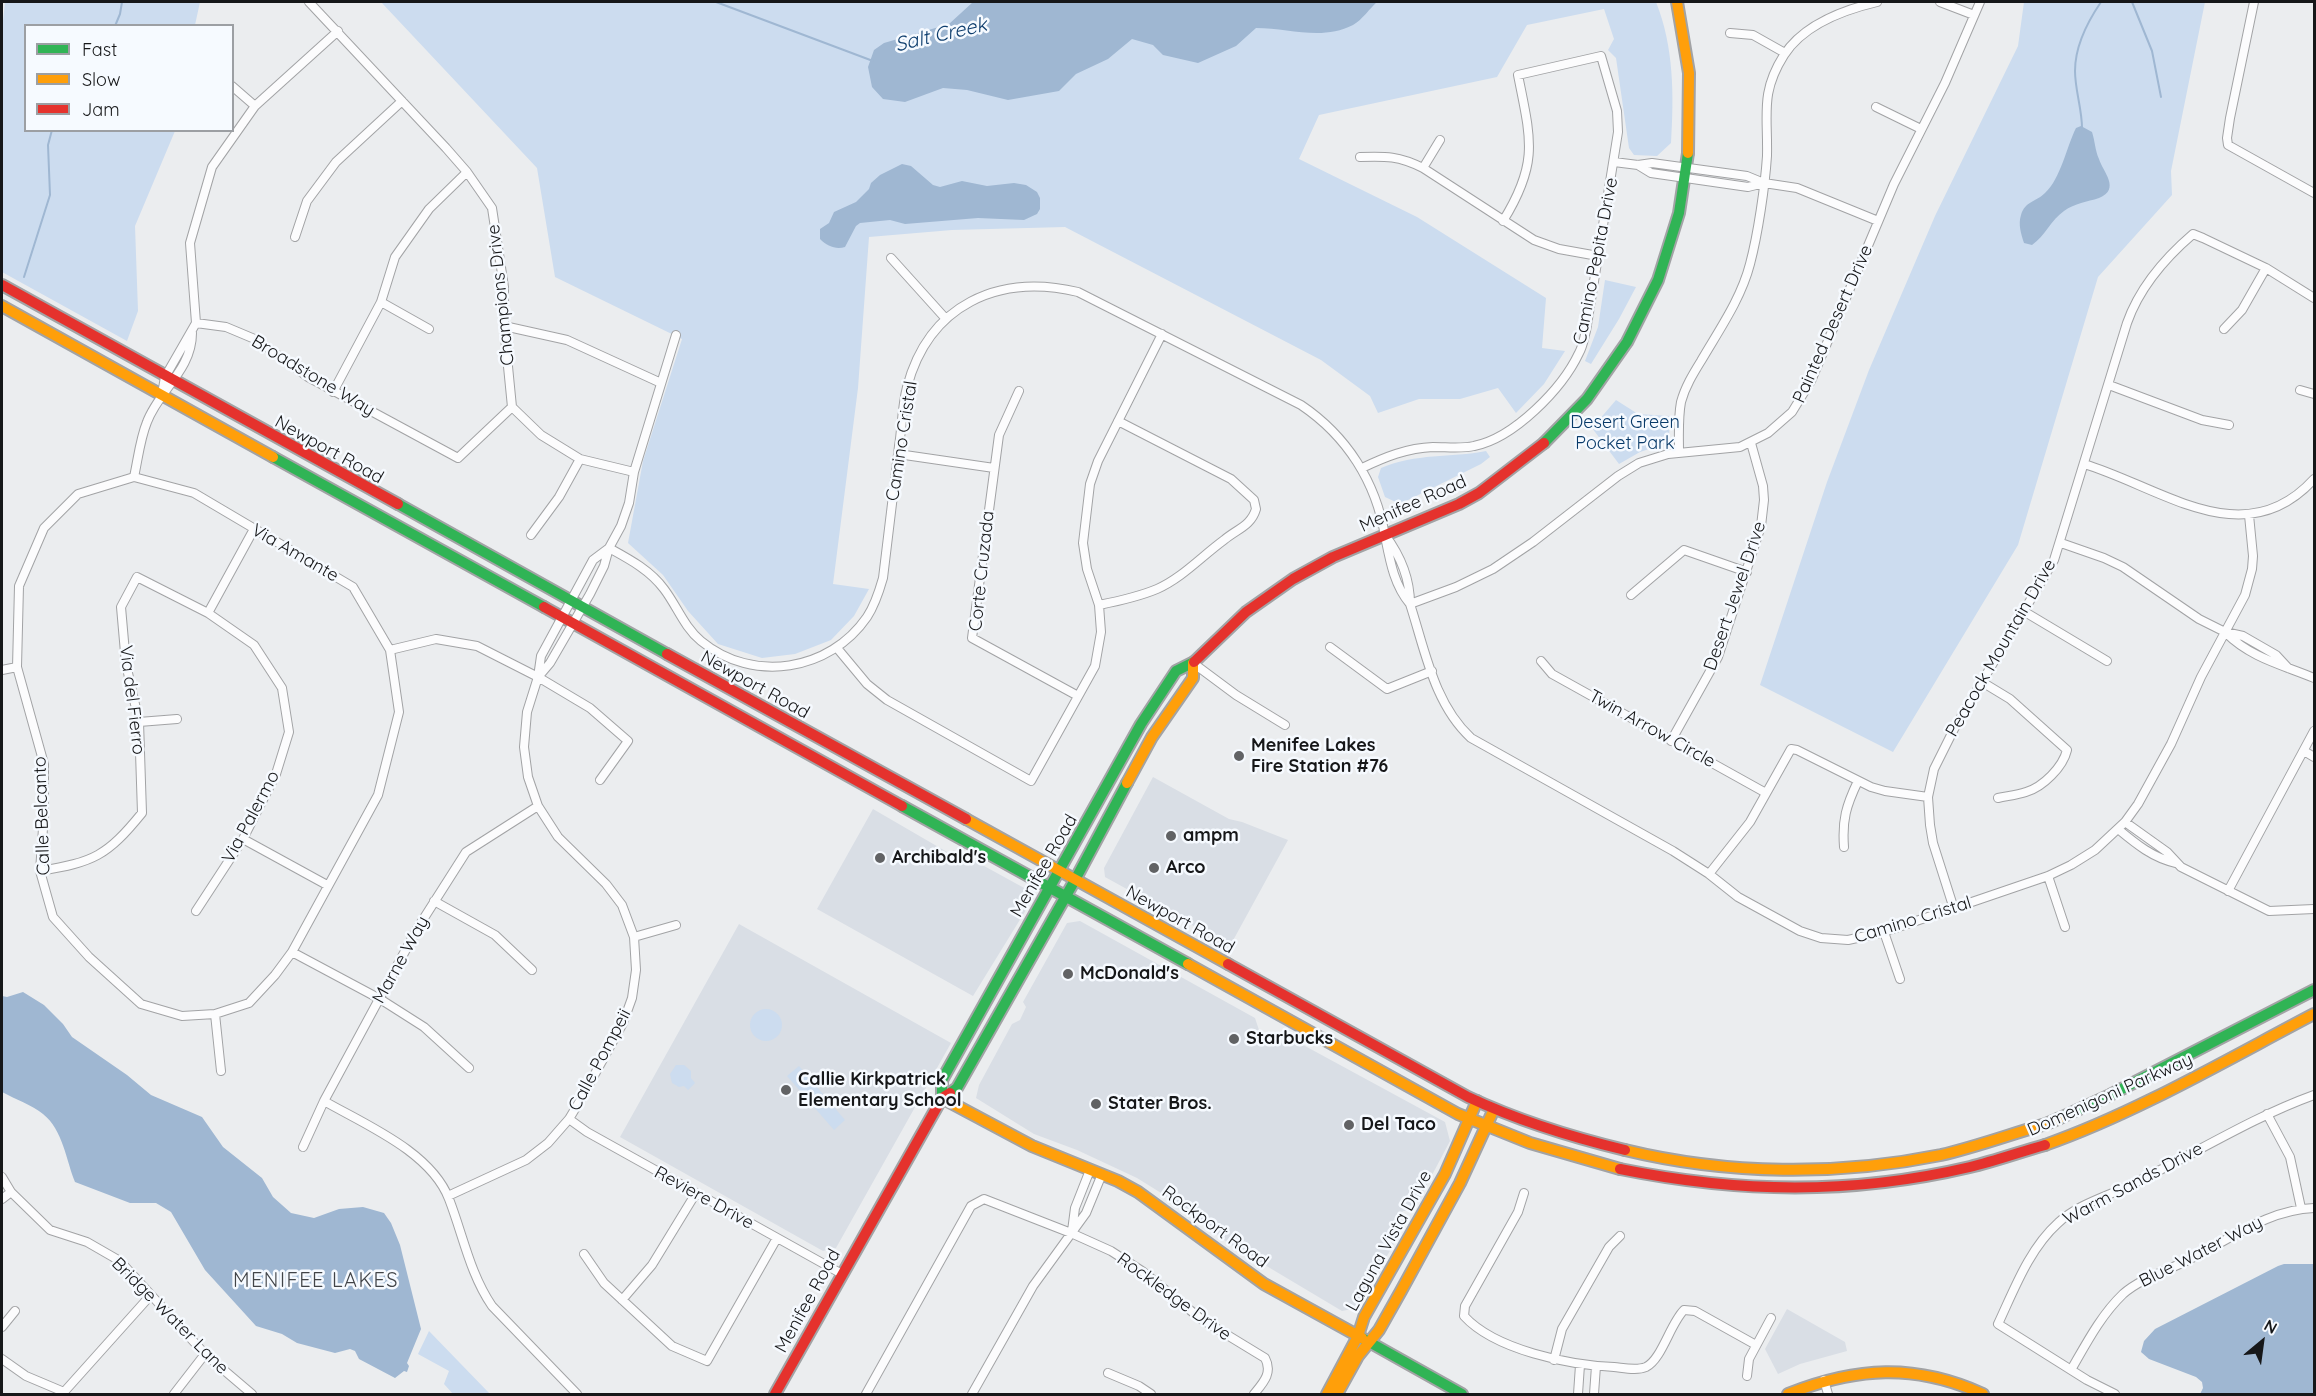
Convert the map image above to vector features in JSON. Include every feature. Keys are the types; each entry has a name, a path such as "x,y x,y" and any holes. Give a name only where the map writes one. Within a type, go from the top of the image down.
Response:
{"main road":[{"name":"Menifee Road","path":"942,1098 942,1080 1146,716 1180,668 1193,663 1240,616 1277,588 1316,565 1447,509 1498,480 1531,455 1558,430 1588,398 1623,350 1649,303 1675,237 1687,173 1691,115 1690,74 1677,2"},
{"name":"Newport Road","path":"2,285 570,602 1494,1109"},
{"name":"Newport Road","path":"2,306 1049,889 1487,1128"},
{"name":"Menifee Road","path":"775,1395 942,1098 957,1088 1075,880 1152,737 1193,678 1193,663"},
{"name":"Domenigoni Parkway","path":"1494,1109 1572,1137 1658,1158 1699,1164 1730,1168 1802,1170 1890,1164 1944,1154 2046,1124 2110,1095 2314,990"},
{"name":"Domenigoni Parkway","path":"1487,1128 1569,1158 1657,1179 1782,1191 1889,1184 1959,1170 2046,1145 2164,1092 2314,1014"},
{"name":"Rockport Road","path":"942,1098 1032,1146 1102,1174 1138,1192 1264,1284 1462,1395"},
{"name":"Laguna Vista Drive","path":"1327,1395 1358,1336 1364,1317 1444,1174 1477,1101"},
{"name":"Laguna Vista Drive","path":"1337,1395 1358,1356 1379,1330 1456,1191 1494,1109"},
{"path":"1788,1395 1813,1389 1824,1380 1863,1373 1885,1372 1929,1375 1956,1382 1983,1395"}],"street":[{"name":"Champions Drive","path":"309,2 467,172 492,208 504,287 504,326 512,407"},
{"path":"1679,452 1678,425 1682,402 1690,381 1740,293 1751,260 1767,157 1765,115 1767,96 1777,68 1785,53 1811,27 1844,12 1877,2"},
{"path":"1940,2 1974,15"},
{"name":"Painted Desert Drive","path":"1410,604 1456,587 1492,569 1533,542 1629,469 1657,456 1679,452 1721,450 1751,443 1784,420 1801,400 1815,373 1878,221 1980,2"},
{"path":"2254,2 2230,118 2227,138 2229,145 2314,193"},
{"path":"134,477 146,422 169,380 183,342 192,333 196,323 190,243 212,167 255,106 338,31"},
{"path":"1730,33 1753,35 1785,53"},
{"name":"Camino Pepita Drive","path":"1362,468 1412,449 1475,446 1496,438 1516,426 1533,411 1571,368 1580,351 1618,132 1617,111 1601,56 1518,75 1527,121 1530,156 1526,176 1518,196 1503,222"},
{"path":"234,88 255,106"},
{"path":"295,237 307,201 336,162 402,101"},
{"path":"1876,107 1921,129"},
{"path":"1423,168 1440,140"},
{"path":"1360,157 1391,156 1407,160 1534,240 1559,249 1598,256"},
{"path":"1614,162 1638,165 1651,173 1687,173 1749,188 1764,183 1797,188 1878,221"},
{"path":"333,392 381,302 395,257 429,209 467,172"},
{"name":"Peacock Mountain Drive","path":"1954,909 1933,843 1928,796 1934,769 1982,682 2042,583 2061,543 2127,323 2137,300 2181,244 2193,234 2266,268"},
{"path":"891,258 946,319"},
{"path":"2224,329 2242,310 2266,268 2314,298"},
{"name":"Camino Cristal","path":"609,548 653,576 664,588 692,633 720,654 764,667 788,666 811,661 837,648 859,627 877,598 883,578 907,388 926,343 946,319 966,304 997,290 1014,286 1046,286 1078,292 1301,405 1318,416 1348,447 1362,468 1385,535 1397,551 1410,591 1410,604 1444,703 1471,738 1673,851 1709,874 1738,897 1811,935 1848,940 1884,932 2048,876 2083,859 2118,830 2143,796 2171,744 2201,677 2245,595 2252,569 2249,515"},
{"path":"381,302 429,329"},
{"name":"Broadstone Way","path":"196,323 226,327 257,340 333,392 458,458 512,407"},
{"path":"504,326 567,340 661,383"},
{"path":"837,648 867,684 887,700 1031,781 1095,666 1100,650 1099,605 1087,569 1083,543 1085,510 1090,484 1098,461 1162,334"},
{"path":"609,548 621,526 629,503 634,472 676,335"},
{"path":"2109,385 2202,420 2229,425"},
{"path":"2300,390 2314,394"},
{"name":"Corte Cruzada","path":"1019,391 999,435 972,638 1078,696"},
{"path":"512,407 541,435 580,459 634,472"},
{"path":"1099,605 1133,598 1158,589 1177,578 1226,538 1248,524 1256,509 1254,500 1231,479 1118,421"},
{"name":"Desert Jewel Drive","path":"1671,741 1712,669 1761,526 1764,500 1761,471 1751,443"},
{"path":"898,454 994,468"},
{"path":"531,535 559,497 580,459"},
{"path":"2085,464 2215,514 2249,515 2283,503 2314,479"},
{"name":"Via Amante","path":"134,477 194,493 353,587 390,650 399,712 378,795 292,952"},
{"name":"Calle Belcanto","path":"134,477 78,494 44,528 19,586 17,667 44,764 44,813 40,870 53,917 89,957 141,1004 182,1016 215,1014 249,1003 276,975 292,952"},
{"path":"208,613 254,529"},
{"path":"2061,543 2123,567 2170,601 2225,632 2243,636 2276,655 2288,668 2314,678"},
{"name":"Calle Pompeii","path":"448,1196 526,1160 548,1143 569,1119 623,1023 632,998 636,970 634,937 621,905 612,891 558,837 538,806 528,777 524,747 527,712 538,677 541,656 593,561 609,548"},
{"name":"Calle Pompeii","path":"538,677 550,663 582,608 604,567 609,548"},
{"path":"1631,595 1684,550 1747,572"},
{"name":"Via Palermo","path":"137,577 208,613 255,645 282,688 289,732 276,774 243,839 196,911"},
{"name":"Via del Fierro","path":"40,870 78,864 106,852 142,813 139,722 126,664 121,607 137,577"},
{"path":"2025,612 2107,661"},
{"path":"390,650 436,639 477,646 538,677 590,708 628,741 600,780"},
{"path":"1330,647 1387,689 1432,671"},
{"name":"Twin Arrow Circle","path":"1541,661 1552,674 1766,793"},
{"path":"1193,663 1236,695 1285,725"},
{"path":"2,670 17,667"},
{"path":"1982,682 2010,699 2067,750 2060,766 2028,792 1998,798"},
{"path":"139,722 177,719"},
{"path":"2228,891 2314,731"},
{"path":"1709,874 1750,822 1791,749 1806,754 1858,781 1885,791 1928,796"},
{"path":"2304,751 2314,757"},
{"path":"1844,847 1845,812 1858,781"},
{"name":"Marne Way","path":"303,1147 324,1101 434,901 466,852 538,806"},
{"path":"2125,822 2167,852 2176,863"},
{"path":"2118,830 2154,856 2176,863 2269,911 2314,909"},
{"path":"243,839 327,885"},
{"path":"2048,876 2065,927"},
{"path":"434,901 495,935 532,970"},
{"path":"634,937 676,925"},
{"path":"1884,932 1900,979"},
{"path":"292,952 380,999 424,1027 469,1068"},
{"path":"215,1014 220,1071"},
{"name":"Warm Sands Drive","path":"2071,1370 1998,1324 2033,1254 2045,1236 2072,1212 2126,1187 2267,1114 2314,1095"},
{"path":"324,1101 399,1143 419,1158 448,1196 482,1292 492,1306 577,1395"},
{"path":"2267,1114 2290,1158 2301,1208"},
{"name":"Reviere Drive","path":"569,1119 587,1132 842,1274"},
{"path":"1071,1233 1078,1201 1090,1170"},
{"path":"972,1395 1033,1286 1089,1205 1102,1174"},
{"name":"Bridge Water Lane","path":"2,1177 11,1192 50,1230 87,1242 120,1261 205,1354 252,1395"},
{"path":"2,1199 11,1192"},
{"path":"622,1300 652,1265 696,1193"},
{"path":"1524,1193 1518,1212 1465,1306 1464,1316 1473,1326 1514,1347 1554,1360 1580,1365 1646,1367 1655,1360 1677,1317 1684,1310 1695,1311 1756,1345"},
{"name":"Rockledge Drive","path":"867,1395 971,1206 984,1198 1071,1233 1126,1260 1201,1319 1264,1358 1268,1364 1267,1376 1254,1395"},
{"path":"1078,1201 1089,1205"},
{"name":"Blue Water Way","path":"2071,1370 2112,1306 2138,1283 2221,1243 2262,1219 2301,1208 2314,1208"},
{"path":"1554,1360 1562,1329 1609,1247 1620,1236"},
{"path":"584,1254 604,1283 672,1346 707,1361 777,1238"},
{"path":"2,1359 26,1376 64,1392 150,1296"},
{"path":"2,1328 15,1311"},
{"path":"1747,1376 1749,1359 1771,1318"},
{"path":"174,1395 205,1354"},
{"path":"1578,1395 1580,1365"},
{"path":"1594,1395 1596,1366"},
{"path":"2071,1370 2115,1395"},
{"path":"1108,1372 1139,1386 1151,1395"},
{"path":"1824,1380 1828,1395"}],"shaded area":[{"path":"1153,777 1229,819 1288,840 1230,946 1105,877 1104,868"},
{"path":"873,809 947,852 955,850 1026,889 1029,905 973,996 817,909"},
{"path":"1080,921 1255,1018 1259,1030 1284,1044 1294,1040 1445,1122 1450,1141 1413,1211 1403,1211 1393,1224 1399,1235 1357,1308 1342,1311 1228,1243 1182,1206 1137,1178 1077,1150 1034,1134 976,1098 979,1085 1012,1024 1020,1020 1026,1007 1023,1002 1067,923"},
{"name":"Callie Kirkpatrick Elementary School","path":"739,924 951,1043 836,1248 823,1251 620,1137"},
{"path":"1787,1309 1845,1342 1847,1351 1800,1364 1778,1374 1765,1349"}],"green space":[{"path":"5,2 200,2 195,24 24,24 24,132 175,132 135,226 138,311 127,341 2,272 2,30"},
{"path":"381,2 1656,2 1666,36 1671,71 1671,143 1657,156 1634,155 1629,148 1616,58 1608,50 1614,39 1604,9 1527,25 1497,77 1319,115 1299,159 1417,217 1546,298 1542,348 1565,351 1544,384 1516,413 1498,388 1460,399 1419,399 1378,413 1370,396 1321,360 1065,227 952,230 869,237 858,388 833,584 869,589 854,616 831,640 795,654 762,658 718,644 688,611 663,575 628,543 643,461 682,339 555,277 537,168"},
{"path":"2024,2 2205,2 2171,171 2172,195 2098,277 2018,545 1893,752 1760,685 1827,482 1869,370 1935,216 2018,46"},
{"path":"1605,280 1636,287 1591,364 1585,361 1598,327"},
{"name":"Desert Green Pocket Park","path":"1616,400 1638,414 1670,416 1669,436 1664,444 1640,452 1619,464 1592,428"},
{"path":"1486,451 1490,457 1481,464 1400,504 1385,497 1378,477 1381,468 1394,463"},
{"path":"766,1009 778,1013 782,1025 778,1037 766,1041 754,1037 750,1025 754,1013"},
{"path":"676,1065 684,1065 691,1071 691,1078 695,1083 688,1090 684,1086 679,1087 672,1083 670,1074"},
{"path":"799,1066 845,1120 834,1130 787,1076"},
{"path":"429,1331 490,1394 453,1394 444,1384 449,1371 418,1354"}],"water":[{"path":"973,2 1377,2 1356,23 1341,30 1317,33 1256,28 1236,46 1198,63 1163,55 1153,45 1132,39 1108,59 1076,74 1059,91 1008,100 967,90 943,88 905,102 883,99 872,87 868,67 874,50 884,43 949,24"},
{"path":"2081,126 2092,132 2098,156 2109,180 2109,190 2099,198 2068,208 2032,245 2024,243 2020,225 2023,210 2051,187 2076,128"},
{"path":"902,164 911,166 933,185 940,187 962,181 987,186 1014,183 1026,185 1037,192 1040,198 1040,209 1037,214 1024,220 978,218 905,224 890,220 860,223 856,226 845,247 842,248 832,247 820,239 820,229 829,223 834,212 856,202 880,175"},
{"path":"23,992 44,1005 72,1037 127,1075 151,1095 202,1117 223,1147 262,1178 273,1197 291,1213 314,1218 339,1209 363,1207 384,1213 400,1245 421,1329 407,1363 409,1366 407,1372 404,1371 395,1378 359,1359 355,1351 350,1349 335,1353 297,1343 282,1334 256,1326 205,1270 171,1212 156,1203 130,1203 75,1182 60,1137 50,1121 34,1108 2,1092 2,996 7,997"},
{"path":"2284,1264 2314,1264 2314,1394 2200,1394 2203,1388 2202,1382 2196,1377 2149,1359 2141,1352 2144,1341 2155,1329"}],"waterway":[{"path":"116,24 122,2"},
{"name":"Salt Creek","path":"716,2 873,61"},
{"path":"2082,128 2075,78 2077,53 2091,17 2101,2"},
{"path":"2132,2 2152,51 2161,97"},
{"path":"24,277 50,195 48,145 51,132"}],"traffic: fast":[{"path":"1544,443 1587,399 1627,342 1658,280 1679,213 1688,153"},
{"path":"273,457 544,607"},
{"path":"398,504 667,654"},
{"path":"942,1098 942,1080 1141,724 1176,671 1194,662"},
{"path":"950,1093 957,1088 1075,880 1127,783"},
{"path":"902,806 1188,964"},
{"path":"2060,1118 2110,1095 2314,990"},
{"path":"1362,1338 1462,1394"}],"traffic: slow":[{"path":"1677,2 1689,73 1688,153"},
{"path":"2,306 273,457"},
{"path":"1127,783 1152,737 1193,678 1193,663"},
{"path":"966,819 1228,964"},
{"path":"1188,964 1458,1114 1530,1143 1620,1169"},
{"path":"2045,1145 2147,1101 2314,1014"},
{"path":"942,1098 1032,1146 1118,1181 1138,1192 1264,1284 1362,1338"},
{"path":"1327,1394 1358,1336 1364,1317 1445,1174 1477,1101"},
{"path":"1337,1394 1358,1356 1379,1330 1401,1291 1460,1183 1494,1109"},
{"path":"1625,1150 1703,1164 1743,1168 1783,1170 1862,1167 1954,1152 2060,1118"},
{"path":"1788,1394 1838,1378 1886,1372 1933,1377 1983,1394"}],"traffic: jam":[{"path":"2,285 398,504"},
{"path":"1194,662 1246,612 1293,579 1333,557 1459,504 1479,493 1544,443"},
{"path":"544,607 902,806"},
{"path":"667,654 966,819"},
{"path":"1228,964 1468,1097 1545,1128 1625,1150"},
{"path":"775,1394 942,1098 950,1093"},
{"path":"1620,1169 1708,1183 1795,1188 1838,1186 1926,1176 1979,1165 2045,1145"}],"place":[{"name":"Menifee Lakes Fire Station #76","path":"1239,756"},
{"name":"ampm","path":"1171,836"},
{"name":"Archibald's","path":"880,858"},
{"name":"Arco","path":"1154,868"},
{"name":"McDonald's","path":"1068,974"},
{"name":"Starbucks","path":"1234,1039"},
{"name":"Callie Kirkpatrick Elementary School","path":"786,1090"},
{"name":"Stater Bros.","path":"1096,1104"},
{"name":"Del Taco","path":"1349,1125"}],"district":[{"name":"MENIFEE LAKES","path":"316,1281"}]}
